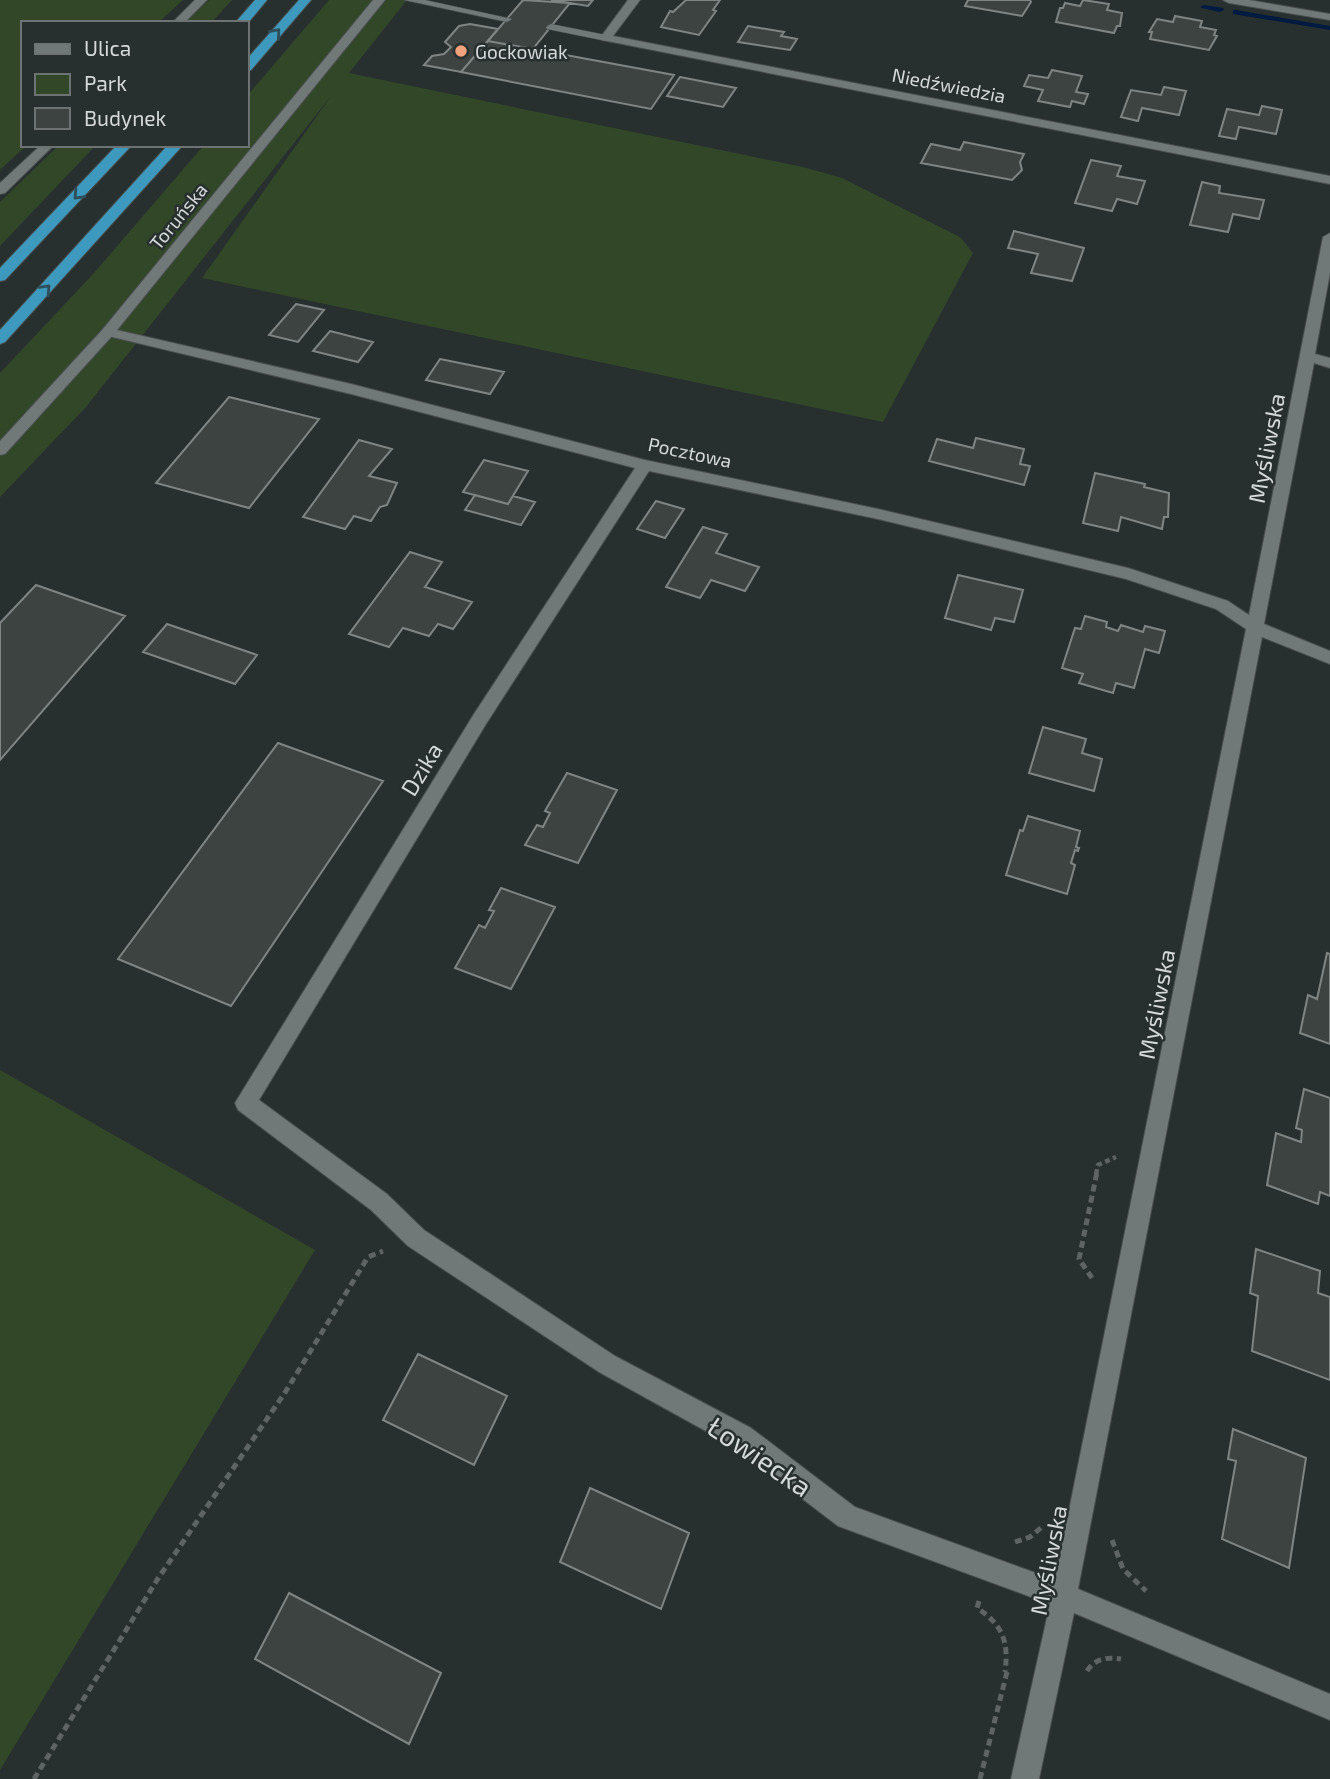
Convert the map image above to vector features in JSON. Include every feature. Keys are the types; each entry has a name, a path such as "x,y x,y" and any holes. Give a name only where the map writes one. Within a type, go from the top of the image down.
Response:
{"highway":[{"path":"242,21 261,0"},
{"path":"248,65 306,0"},
{"path":"0,277 123,147"},
{"path":"0,339 174,147"}],"street":[{"path":"179,21 201,0"},
{"name":"Toruńska","path":"0,450 108,332 379,0"},
{"path":"606,38 634,0"},
{"path":"1229,0 1330,17"},
{"name":"Niedźwiedzia","path":"606,38 1330,180"},
{"path":"0,190 46,147"},
{"name":"Myśliwska","path":"1025,1779 1066,1597 1182,997 1257,628 1330,237"},
{"name":"Pocztowa","path":"108,332 351,389 645,465 878,514 1128,574 1222,605 1257,628 1330,658"},
{"path":"1308,357 1330,363"},
{"name":"Dzika","path":"246,1103 480,719 645,465"},
{"name":"Łowiecka","path":"246,1103 379,1202 416,1238 607,1364 742,1437 848,1517 1066,1597 1330,1707"}],"lane":[{"path":"409,0 507,19"},
{"path":"551,27 606,38"}],"path":[{"path":"34,1779 157,1580 286,1391 368,1257 416,1238"}],"green space":[{"path":"0,0 183,0 160,21 21,21 21,147 25,147 0,170"},
{"path":"209,0 232,0 213,21 187,21"},
{"path":"329,0 407,0 349,73 803,167 842,178 960,237 973,253 883,422 202,278 331,96 86,407 0,497 0,373 94,273 202,147 248,147 248,95"},
{"path":"57,147 94,147 0,246 0,202"},
{"path":"0,1070 315,1250 0,1770"}],"building":[{"path":"523,0 570,3 533,49 488,41"},
{"path":"551,0 593,0 588,6"},
{"path":"686,0 720,0 713,10 716,11 699,35 661,27 670,11 673,12"},
{"path":"968,0 1031,2 1022,16 965,6"},
{"path":"1083,0 1109,4 1107,10 1122,13 1120,26 1117,26 1114,33 1056,22 1060,8 1063,8 1065,3 1080,6"},
{"path":"1175,16 1202,21 1200,27 1216,30 1214,35 1217,36 1209,50 1150,39 1152,32 1149,32 1157,19 1173,22"},
{"path":"470,24 498,29 461,72 424,65 432,56 444,54 451,47 445,42 459,26"},
{"path":"748,26 784,32 781,36 797,39 790,50 738,42"},
{"path":"488,41 674,75 651,109 461,72"},
{"path":"1052,70 1082,76 1076,92 1088,94 1084,104 1072,101 1070,107 1038,101 1043,90 1024,86 1029,75 1048,78"},
{"path":"680,77 736,88 723,107 667,96"},
{"path":"1164,87 1186,91 1179,115 1142,108 1138,121 1121,117 1131,90 1161,95"},
{"path":"1262,106 1282,110 1276,134 1239,127 1236,139 1219,136 1227,109 1259,115"},
{"path":"964,142 1024,154 1020,162 1022,170 1012,180 921,163 931,144 960,150"},
{"path":"1091,160 1121,166 1117,176 1145,181 1137,204 1117,199 1112,211 1075,203"},
{"path":"1202,182 1220,186 1219,193 1264,200 1259,219 1233,214 1228,232 1190,225"},
{"path":"1014,231 1084,248 1072,281 1031,273 1038,254 1008,248"},
{"path":"296,304 324,310 298,342 269,335"},
{"path":"330,331 373,342 358,362 313,351"},
{"path":"440,359 504,372 490,394 426,380"},
{"path":"229,397 319,419 249,508 156,483"},
{"path":"976,438 1024,449 1020,464 1030,466 1024,485 929,461 937,439 973,448"},
{"path":"359,440 392,449 369,476 397,483 387,505 380,507 371,521 354,516 345,529 303,517"},
{"path":"484,460 528,471 508,504 463,492"},
{"path":"1095,473 1145,484 1144,487 1169,493 1168,517 1164,517 1162,529 1121,517 1118,531 1083,523"},
{"path":"475,495 508,504 513,496 535,502 521,525 465,510"},
{"path":"656,501 684,509 665,538 637,529"},
{"path":"703,527 727,534 716,553 759,567 745,591 711,580 700,598 666,587"},
{"path":"410,552 442,562 425,587 472,602 453,629 438,624 429,636 403,628 389,647 349,634"},
{"path":"958,575 1023,590 1014,622 995,618 991,630 945,618"},
{"path":"36,585 125,616 0,760 0,623"},
{"path":"1085,616 1107,622 1106,627 1118,631 1121,625 1143,632 1145,626 1165,631 1159,653 1145,649 1134,688 1116,683 1113,693 1079,683 1083,674 1062,668 1075,628 1081,629"},
{"path":"167,624 257,655 235,684 143,652"},
{"path":"1043,727 1086,739 1082,753 1102,759 1094,791 1029,773"},
{"path":"278,743 383,781 231,1006 118,959"},
{"path":"567,773 617,790 578,863 525,845 537,825 543,827 550,813 545,811"},
{"path":"1028,816 1080,831 1076,847 1079,848 1078,851 1075,850 1071,863 1075,865 1067,894 1006,875 1020,830 1023,831"},
{"path":"501,888 555,907 511,989 455,968 479,925 485,928 494,911 489,910"},
{"path":"1327,953 1330,954 1330,1044 1300,1033 1308,995 1317,999"},
{"path":"1304,1089 1330,1098 1330,1196 1320,1192 1318,1204 1267,1185 1276,1133 1301,1142 1302,1130 1296,1128"},
{"path":"1256,1249 1320,1271 1318,1293 1330,1297 1330,1380 1252,1351 1258,1296 1250,1293"},
{"path":"418,1354 507,1396 474,1465 383,1420"},
{"path":"1233,1429 1306,1458 1289,1568 1222,1539 1236,1461 1228,1459"},
{"path":"590,1488 689,1533 661,1609 560,1562"},
{"path":"289,1593 441,1673 409,1744 255,1659"}],"waterway":[{"path":"1204,7 1220,10"},
{"path":"1236,12 1330,28"}],"place":[{"name":"Gockowiak","path":"461,51"}]}
